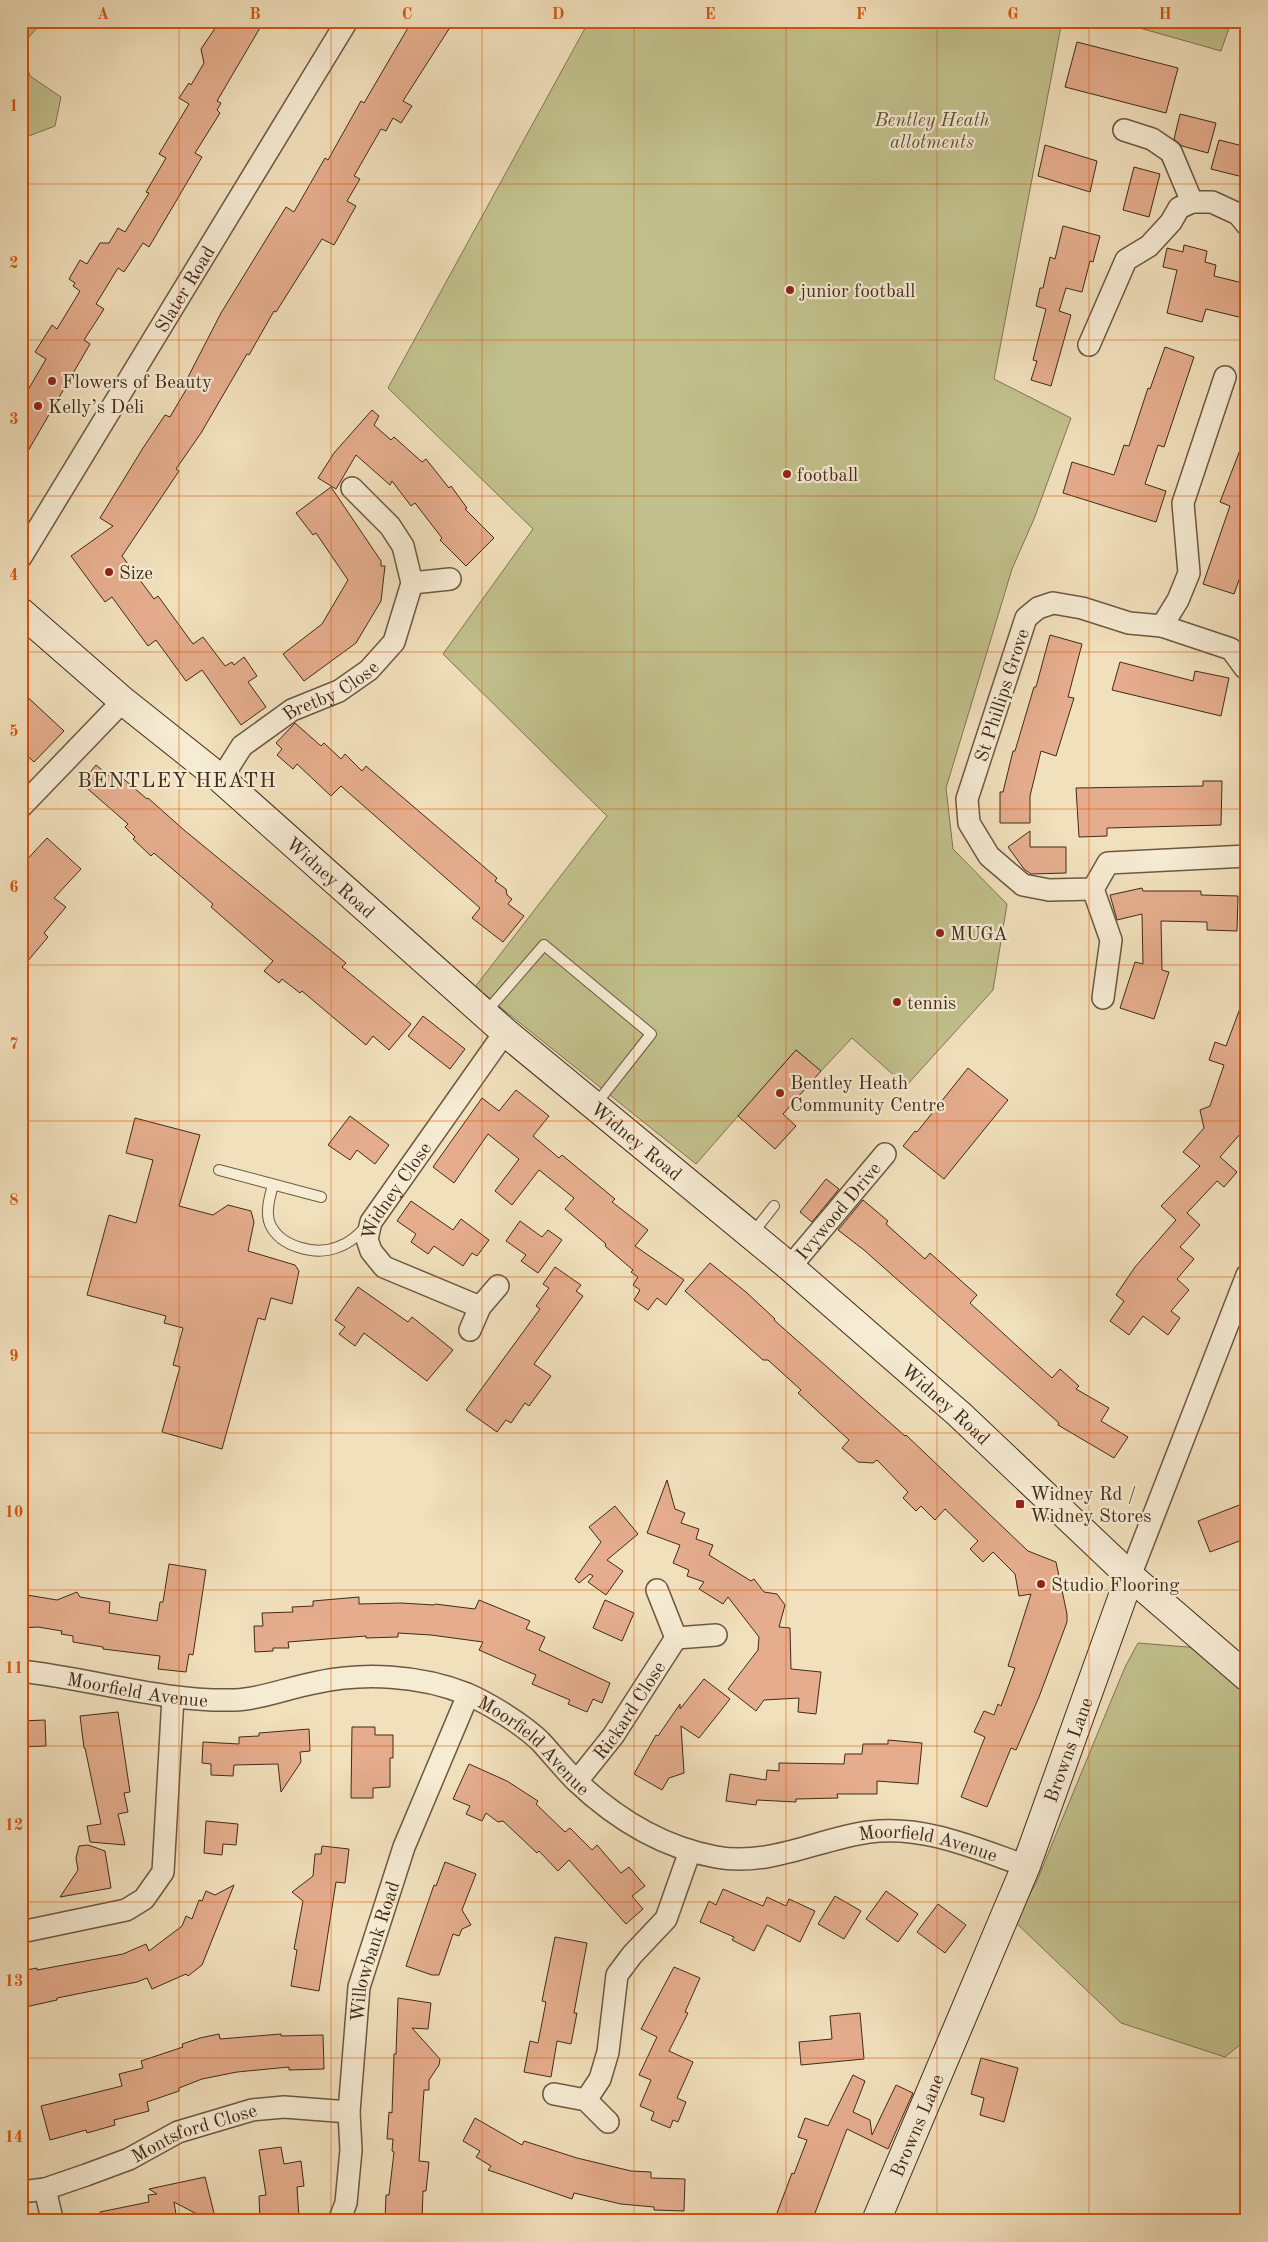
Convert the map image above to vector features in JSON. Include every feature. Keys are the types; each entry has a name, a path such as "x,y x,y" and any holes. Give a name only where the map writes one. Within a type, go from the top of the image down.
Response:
{"street":[{"name":"Slater Road","path":"21,557 347,21"},
{"path":"1124,130 1152,139 1171,152 1192,202"},
{"path":"1089,345 1126,260 1149,246 1171,222 1179,208 1192,202 1212,202 1238,214 1247,224"},
{"path":"1162,626 1178,600 1189,573 1183,503 1225,378"},
{"path":"352,488 390,526 403,546 412,583 450,579"},
{"name":"Bretby Close","path":"221,779 242,746 285,715 299,707 339,691 369,670 394,642 412,583"},
{"name":"St Phillips Grove","path":"1093,889 1049,890 1023,885 989,856 969,823 967,799 1026,618 1038,608 1053,603 1082,608 1130,623 1162,626 1230,648 1245,668"},
{"name":"Widney Road","path":"21,612 123,701 221,779 505,1032 790,1267 959,1414 1130,1576 1247,1677"},
{"path":"21,807 123,701"},
{"path":"1103,998 1111,940 1093,889 1108,863 1247,856"},
{"name":"Widney Close","path":"480,1306 384,1267 371,1251 367,1239 371,1222 505,1032"},
{"name":"Ivywood Drive","path":"790,1267 885,1154"},
{"name":"Browns Lane","path":"876,2221 1026,1866 1130,1576 1247,1275"},
{"path":"470,1330 480,1306 498,1286"},
{"path":"657,1590 676,1638 716,1635"},
{"name":"Rickard Close","path":"577,1781 613,1736 676,1638"},
{"name":"Moorfield Avenue","path":"21,1671 173,1697 236,1700 271,1694 316,1682 369,1677 418,1680 468,1694 502,1713 538,1739 577,1781 633,1825 658,1840 690,1851 718,1858 748,1859 790,1853 870,1832 914,1832 952,1839 1026,1866"},
{"name":"Willowbank Road","path":"339,2221 346,2203 351,2150 349,2112 359,1987 404,1848 468,1694"},
{"path":"21,1932 126,1910 144,1899 163,1872 173,1697"},
{"path":"586,2100 600,2079 608,2052 617,1975 632,1954 666,1919 690,1851"},
{"path":"554,2094 586,2100 608,2122"},
{"name":"Montsford Close","path":"21,2192 45,2188 129,2159 178,2132 252,2110 284,2108 349,2112"},
{"path":"45,2188 52,2219"}],"lane":[{"path":"484,1014 544,945 552,951 651,1034 595,1105"},
{"path":"220,1170 320,1197"},
{"path":"272,1185 269,1199 270,1224 281,1237 296,1247 315,1251 337,1248 351,1241 371,1222"},
{"path":"752,1235 774,1206"}],"green space":[{"path":"21,21 43,21 21,46"},
{"name":"Bentley Heath allotments","path":"589,21 818,21 822,23 822,21 1062,21 994,379 1071,418 1034,519 1012,569 946,788 953,849 1007,904 993,990 906,1086 852,1038 821,1071 796,1050 696,1164 475,987 607,816 443,654 533,529 388,388"},
{"path":"1115,21 1219,21 1230,25 1221,51"},
{"path":"21,47 30,76 61,97 55,126 21,139"},
{"path":"1138,1643 1200,1648 1247,1693 1247,2039 1225,2057 1121,2023 1014,1921 1036,1883 1125,1667"}],"building":[{"path":"220,21 264,21 217,101 221,103 217,110 220,113 195,153 202,157 149,247 143,243 124,272 118,268 96,304 104,309 84,340 90,344 21,463 21,426 26,413 21,410 21,402 46,359 35,352 52,325 57,329 80,291 73,286 75,283 69,279 80,260 87,264 100,243 109,243 118,228 125,232 149,193 146,192 166,158 159,154 189,104 179,98 189,83 191,85 204,63 201,49"},
{"path":"412,21 454,21 403,101 412,106 401,123 393,118 386,131 381,129 354,176 360,179 347,201 356,206 334,245 322,239 276,312 274,311 201,433 176,469 179,471 122,556 154,599 158,596 193,644 203,637 225,666 232,662 234,665 244,657 257,676 248,682 266,707 241,725 202,670 186,681 156,640 148,646 112,597 105,602 71,556 113,526 100,518 165,415 170,417 190,383 186,381 221,313 286,207 294,212 325,158 328,160 361,101 364,103"},
{"path":"1077,42 1178,68 1166,113 1065,87"},
{"path":"1180,114 1216,123 1208,153 1182,146 1174,139"},
{"path":"1219,140 1247,147 1247,178 1211,169"},
{"path":"1045,145 1097,161 1090,192 1038,176"},
{"path":"1134,167 1160,174 1149,217 1123,210"},
{"path":"1063,226 1100,236 1093,262 1090,261 1082,292 1066,288 1059,311 1071,315 1051,386 1031,380 1037,361 1033,360 1046,309 1036,306 1040,288 1043,288 1050,257 1055,259"},
{"path":"1184,245 1207,251 1205,262 1216,265 1214,276 1247,284 1247,319 1206,309 1202,322 1167,313 1177,270 1163,267 1167,248 1183,252"},
{"path":"1165,347 1194,357 1164,447 1158,445 1145,484 1166,491 1156,522 1063,493 1072,462 1114,475 1124,445 1129,446 1148,388 1150,389"},
{"path":"372,410 379,416 374,425 391,440 394,437 422,462 426,459 449,488 451,486 467,508 465,509 494,538 466,566 440,540 442,538 415,503 411,506 392,481 390,485 356,455 336,489 318,478 334,453"},
{"path":"1245,437 1247,437 1247,558 1234,594 1203,584 1230,506 1220,502"},
{"path":"331,487 381,561 381,566 385,566 381,601 356,643 304,681 283,654 322,624 348,580 316,533 313,535 296,513"},
{"path":"1050,635 1082,644 1068,697 1074,698 1056,756 1041,751 1030,796 1030,823 1000,823 1000,792 1003,792 1013,751 1015,751 1034,687 1036,687"},
{"path":"1120,662 1193,681 1195,671 1229,678 1221,716 1112,690"},
{"path":"21,691 64,731 34,762 21,750"},
{"path":"295,723 321,746 324,743 341,759 345,754 362,771 366,766 497,878 495,881 506,889 507,895 512,899 508,904 524,916 503,942 472,918 480,908 341,786 331,796 297,764 293,769 277,755 282,749 276,743"},
{"path":"96,765 113,779 118,774 148,798 184,830 346,963 342,967 411,1024 389,1050 373,1036 366,1045 302,991 300,993 282,979 279,983 264,971 273,961 211,907 213,904 154,853 151,856 133,839 135,837 125,827 128,824 81,783"},
{"path":"1203,781 1222,781 1221,825 1107,828 1107,836 1079,837 1076,788 1203,786"},
{"path":"1030,831 1030,847 1066,847 1066,873 1031,874 1024,869 1008,847"},
{"path":"47,838 81,869 54,898 66,907 44,933 48,937 21,969 21,866"},
{"path":"1142,888 1143,891 1201,891 1201,895 1238,896 1237,931 1207,930 1207,922 1161,921 1162,970 1169,972 1154,1019 1120,1008 1135,962 1143,964 1142,914 1117,920 1110,895"},
{"path":"1245,995 1247,1126 1220,1157 1237,1172 1224,1187 1217,1181 1187,1213 1200,1225 1180,1247 1194,1259 1177,1279 1189,1290 1171,1311 1180,1318 1168,1335 1143,1316 1129,1335 1110,1321 1124,1301 1116,1295 1135,1267 1176,1220 1161,1206 1200,1166 1183,1152 1204,1128 1200,1110 1210,1106 1224,1065 1209,1060 1215,1042 1226,1046"},
{"path":"423,1016 465,1049 450,1069 408,1036"},
{"name":"Bentley Heath Community Centre","path":"796,1050 821,1071 783,1114 796,1126 775,1149 738,1116"},
{"path":"968,1068 1008,1100 944,1179 903,1146 915,1131 917,1132"},
{"path":"516,1090 549,1116 533,1136 559,1158 562,1155 615,1199 612,1202 648,1230 635,1246 684,1280 666,1305 657,1298 648,1310 634,1300 640,1290 633,1285 638,1277 631,1272 633,1270 565,1209 574,1198 539,1170 512,1205 495,1191 519,1159 488,1134 454,1183 433,1167 482,1098 499,1111"},
{"path":"350,1116 389,1145 375,1164 357,1150 350,1160 328,1145"},
{"path":"135,1118 200,1135 179,1206 213,1215 228,1205 251,1211 254,1222 248,1251 295,1265 299,1271 292,1304 271,1298 265,1320 258,1318 222,1449 162,1432 180,1367 173,1365 183,1328 164,1323 166,1316 87,1295 109,1215 136,1223 153,1160 126,1153"},
{"path":"826,1179 839,1189 812,1222 800,1212"},
{"path":"863,1200 888,1221 886,1224 925,1259 930,1253 977,1295 970,1303 1052,1378 1060,1369 1079,1386 1076,1389 1109,1408 1101,1421 1128,1437 1114,1458 1058,1425 1059,1423 864,1250 838,1230"},
{"path":"411,1201 453,1230 461,1219 489,1240 477,1256 472,1253 463,1266 434,1246 428,1254 411,1242 416,1234 397,1221"},
{"path":"520,1221 542,1237 548,1230 562,1240 538,1273 521,1261 526,1255 506,1241"},
{"path":"710,1263 746,1292 774,1320 906,1435 1028,1551 1056,1562 1067,1622 1039,1697 1016,1750 1011,1748 987,1807 961,1797 985,1737 974,1732 984,1711 994,1715 998,1704 1001,1706 1015,1668 1008,1666 1031,1594 1019,1596 1015,1574 993,1552 983,1562 970,1549 978,1541 945,1509 935,1520 921,1506 916,1511 903,1498 908,1492 877,1460 873,1463 858,1462 842,1448 849,1440 798,1393 801,1390 768,1360 763,1360 685,1291"},
{"path":"555,1267 581,1285 576,1291 583,1296 534,1364 551,1376 529,1406 525,1403 511,1423 506,1420 497,1432 466,1410 540,1309 536,1306 549,1288 543,1284"},
{"path":"358,1287 408,1322 412,1317 453,1350 427,1381 364,1333 355,1346 339,1334 345,1327 335,1320"},
{"path":"667,1480 675,1509 685,1513 681,1523 699,1529 696,1539 713,1545 709,1555 751,1581 754,1579 764,1592 777,1594 785,1605 779,1627 790,1628 791,1669 821,1672 816,1714 798,1712 799,1698 764,1700 756,1711 728,1689 758,1650 759,1637 728,1597 723,1604 699,1589 704,1582 687,1576 689,1570 673,1563 680,1545 647,1533"},
{"path":"1242,1504 1247,1517 1247,1525 1241,1527 1245,1539 1210,1552 1198,1521"},
{"path":"615,1506 638,1534 607,1560 623,1571 606,1595 588,1582 593,1576 590,1574 579,1583 575,1579 601,1542 589,1527"},
{"path":"169,1564 206,1570 193,1655 189,1654 186,1672 158,1669 160,1656 103,1649 103,1647 73,1642 73,1636 61,1634 62,1631 38,1627 21,1628 21,1594 57,1600 77,1592 80,1597 110,1602 109,1613 157,1621 160,1602 163,1602"},
{"path":"359,1597 359,1604 435,1604 475,1609 479,1600 530,1621 526,1629 545,1637 539,1650 610,1683 602,1703 593,1699 587,1712 568,1704 570,1700 532,1684 536,1675 479,1650 483,1642 431,1635 398,1633 398,1637 366,1638 366,1636 288,1642 289,1648 273,1648 273,1651 255,1652 254,1626 263,1626 262,1613 293,1612 292,1607 313,1606 313,1601"},
{"path":"605,1600 634,1613 622,1641 593,1628"},
{"path":"704,1679 730,1699 699,1738 681,1726 684,1773 669,1778 662,1790 634,1774 656,1735 658,1736 680,1704 680,1709"},
{"path":"118,1712 130,1792 124,1793 128,1812 118,1814 125,1845 90,1842 87,1826 101,1824 84,1748 80,1716"},
{"path":"45,1720 46,1746 21,1747 21,1721"},
{"path":"352,1727 375,1727 375,1735 393,1735 393,1758 390,1758 390,1787 373,1788 373,1798 351,1798"},
{"path":"309,1729 310,1751 300,1752 301,1762 281,1792 278,1764 234,1765 233,1776 211,1775 211,1764 202,1763 203,1742 239,1744 239,1737 259,1736 259,1733"},
{"path":"888,1740 922,1743 918,1784 877,1781 877,1794 837,1794 838,1798 796,1799 796,1802 757,1800 756,1805 726,1801 730,1774 766,1780 767,1770 779,1771 779,1763 844,1764 845,1754 862,1754 863,1744 888,1744"},
{"path":"469,1764 507,1781 538,1801 536,1804 565,1832 570,1828 592,1850 597,1845 621,1873 629,1867 645,1886 632,1896 643,1909 626,1924 569,1860 558,1871 539,1851 537,1853 503,1821 498,1822 486,1813 482,1821 466,1814 470,1806 453,1799"},
{"path":"206,1821 238,1824 236,1845 223,1844 222,1855 204,1853"},
{"path":"88,1845 105,1851 111,1888 60,1897 78,1870 76,1858 79,1846"},
{"path":"322,1846 349,1849 345,1883 336,1882 319,1991 291,1986 297,1950 294,1949 303,1901 292,1892 313,1876 315,1854 321,1854"},
{"path":"445,1862 476,1874 462,1910 471,1925 462,1929 459,1936 453,1934 439,1975 432,1975 406,1966 434,1885 436,1886"},
{"path":"234,1885 202,1965 188,1976 186,1974 152,1989 147,1978 137,1982 57,1998 57,2000 21,2008 21,1971 37,1968 37,1970 123,1954 146,1944 149,1951 182,1926 186,1916 192,1919 199,1900 202,1901 206,1891 215,1895"},
{"path":"723,1889 763,1906 767,1897 786,1906 789,1899 815,1911 800,1942 767,1925 754,1951 732,1940 734,1937 700,1922 709,1901 716,1905"},
{"path":"886,1891 918,1914 898,1942 866,1919"},
{"path":"835,1896 861,1911 844,1939 818,1924"},
{"path":"938,1904 966,1925 945,1953 917,1932"},
{"path":"555,1937 587,1943 574,2013 577,2013 571,2044 557,2041 551,2077 524,2072 530,2041 538,2043 546,2002 542,2001"},
{"path":"674,1967 700,1978 685,2012 688,2013 669,2051 693,2062 677,2098 686,2102 678,2122 673,2120 670,2128 651,2120 654,2112 640,2106 651,2080 639,2075 657,2037 641,2029"},
{"path":"398,1998 431,2003 428,2029 412,2028 440,2059 439,2065 429,2080 429,2090 424,2090 419,2161 429,2162 426,2191 423,2191 422,2221 385,2221 386,2195 389,2195 394,2152 392,2151 393,2139 387,2139 389,2112 392,2113"},
{"path":"860,2013 864,2059 801,2065 799,2042 832,2039 830,2016"},
{"path":"219,2034 220,2039 281,2034 281,2036 323,2035 324,2069 289,2070 289,2067 237,2072 202,2079 179,2088 179,2091 147,2102 149,2111 114,2120 115,2125 87,2133 86,2130 50,2140 41,2106 122,2086 119,2074 143,2068 141,2061 183,2047 182,2044"},
{"path":"981,2058 1018,2068 1004,2122 980,2115 984,2098 971,2094"},
{"path":"853,2075 865,2081 853,2112 870,2120 872,2135 896,2085 913,2093 888,2149 847,2129 812,2221 774,2221 807,2140 798,2137 805,2118 828,2126"},
{"path":"475,2118 522,2145 524,2141 577,2158 631,2171 651,2172 651,2178 685,2179 684,2211 654,2210 654,2207 621,2204 574,2193 572,2199 488,2170 491,2166 476,2157 480,2151 463,2141"},
{"path":"281,2147 284,2164 301,2161 304,2186 297,2187 299,2218 284,2219 284,2221 260,2221 259,2196 266,2195 259,2150"},
{"path":"205,2177 216,2221 210,2221 174,2202 177,2221 101,2221 100,2212 149,2202 148,2195 157,2194 149,2189"}],"place":[{"name":"junior football","path":"790,290"},
{"name":"Flowers of Beauty","path":"52,381"},
{"name":"Kelly’s Deli","path":"38,406"},
{"name":"football","path":"787,474"},
{"name":"Size","path":"109,572"},
{"name":"MUGA","path":"940,933"},
{"name":"tennis","path":"897,1002"},
{"name":"Bentley Heath Community Centre","path":"780,1093"},
{"name":"Widney Rd / Widney Stores","path":"1020,1504"},
{"name":"Studio Flooring","path":"1041,1584"}],"district":[{"name":"BENTLEY HEATH","path":"177,780"}]}
